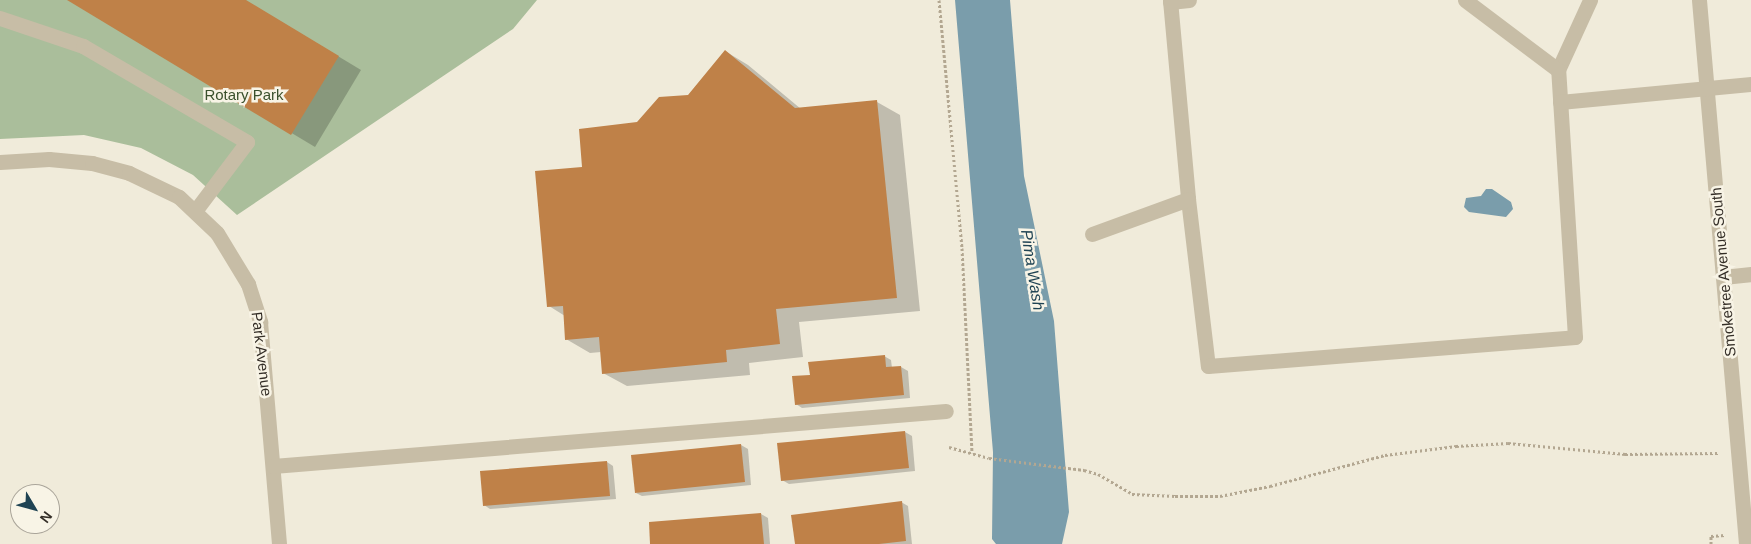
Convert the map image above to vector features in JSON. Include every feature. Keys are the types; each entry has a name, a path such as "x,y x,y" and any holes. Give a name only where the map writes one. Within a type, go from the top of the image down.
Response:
{"street":[{"path":"1189,0 1170,1 1188,200 1208,366 1576,337 1558,70 1590,0"},
{"path":"1465,0 1558,70"},
{"name":"Smoketree Avenue South","path":"1699,0 1705,88 1723,277 1744,431 1739,452 1746,544"},
{"path":"0,18 83,46 247,142 195,211"},
{"path":"1560,102 1751,84"},
{"name":"Park Avenue","path":"0,162 49,158 112,167 162,187 195,211 217,233 234,257 254,299 263,338 279,544"},
{"path":"1092,234 1188,200"},
{"path":"1723,277 1751,274"},
{"path":"273,466 946,412"}],"path":[{"path":"940,0 962,248 972,453"},
{"path":"949,447 989,458 1072,468 1098,474 1132,494 1220,496 1270,486 1385,456 1456,446 1508,443 1625,454 1739,452"}],"green space":[{"name":"Rotary Park","path":"0,0 537,0 513,29 237,215 193,175 141,148 84,135 0,139"}],"water":[{"name":"Pima Wash","path":"955,0 1010,0 1024,176 1054,321 1069,512 1062,544 996,544 992,539 993,452"},
{"path":"1486,189 1492,189 1511,202 1513,209 1506,217 1469,212 1464,207 1466,198 1481,196"}],"building":[{"path":"67,0 246,0 339,56 291,135"},
{"path":"725,50 795,108 877,100 897,298 776,309 780,344 726,350 727,362 602,374 599,337 565,340 563,306 547,307 535,171 582,167 579,129 637,122 659,97 688,95"},
{"path":"885,355 886,367 901,366 904,395 795,405 792,376 810,375 808,362"},
{"path":"905,431 909,468 781,481 777,443"},
{"path":"741,444 745,482 635,493 631,455"},
{"path":"607,461 610,496 483,506 480,471"},
{"path":"902,501 906,541 879,544 795,544 791,515"},
{"path":"761,513 764,544 650,544 649,522"}]}
